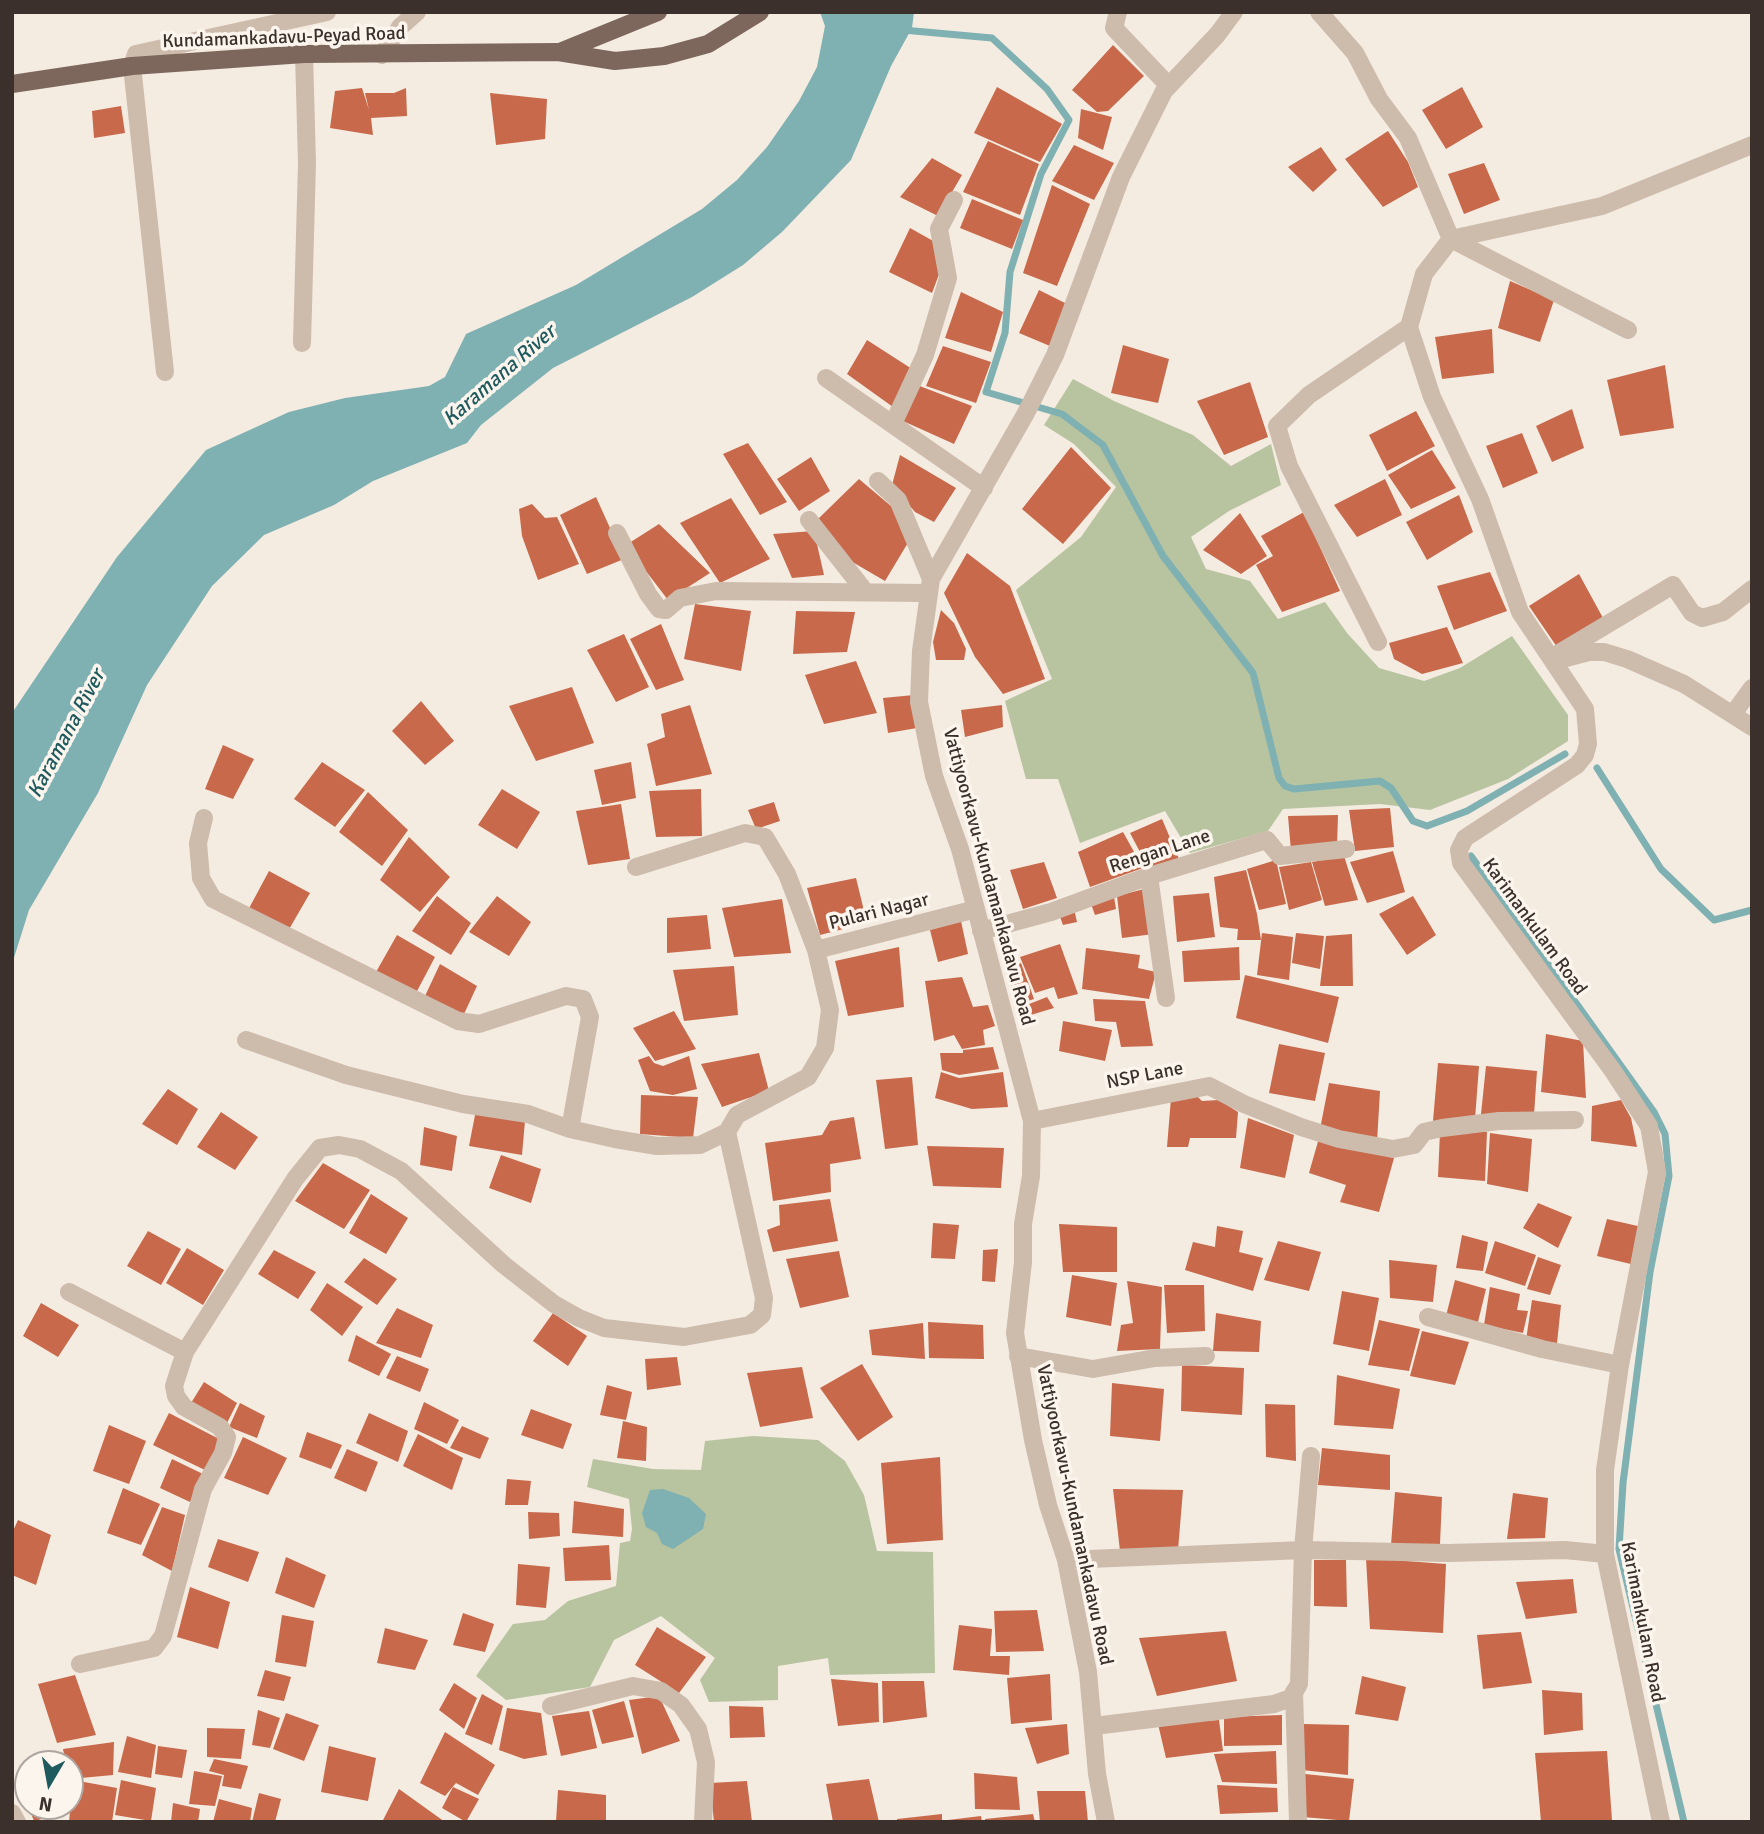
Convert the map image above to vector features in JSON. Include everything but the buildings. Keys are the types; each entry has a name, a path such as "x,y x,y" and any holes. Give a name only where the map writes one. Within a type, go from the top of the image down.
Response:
{"main road":[{"name":"Kundamankadavu-Peyad Road","path":"558,52 658,12"},
{"name":"Kundamankadavu-Peyad Road","path":"12,84 132,66 304,54 558,52 615,61 664,56 708,44 760,12"}],"street":[{"path":"165,372 132,66 136,54 327,12"},
{"path":"382,55 400,27 417,12"},
{"path":"1118,12 1114,27 1169,86"},
{"name":"Vattiyoorkavu-Kundamankadavu Road","path":"1105,1822 1088,1672 1066,1560 1048,1505 1015,1333 1023,1262 1023,1224 1031,1176 1032,1121 960,849 934,776 919,702 929,586 1026,413 1055,355 1121,177 1169,86 1217,35 1234,12"},
{"path":"1319,12 1355,53 1378,99 1408,138 1451,239 1628,330"},
{"path":"302,343 307,163 304,54"},
{"path":"1378,642 1289,466 1277,426 1309,395 1409,327 1424,274 1451,239 1602,206 1752,145"},
{"path":"893,424 925,355 948,278 939,229 954,200"},
{"name":"Karimankulam Road","path":"1409,327 1432,397 1480,499 1520,612 1585,709 1586,755 1577,765 1465,838 1459,850 1461,863 1606,1060 1649,1126 1657,1172 1619,1364 1605,1470 1605,1554 1661,1822"},
{"path":"826,378 984,488"},
{"path":"617,533 648,594 659,609 666,610 680,598 716,591 864,590 929,586 898,500 878,481"},
{"path":"809,520 864,590"},
{"path":"1551,658 1673,584 1692,613 1702,618 1723,612 1752,589"},
{"path":"1551,658 1564,659 1589,652 1604,652 1674,679 1752,727"},
{"path":"1733,714 1752,688"},
{"path":"204,818 198,844 201,878 213,900 458,1021 479,1024 566,996 583,999 590,1017 570,1129"},
{"path":"636,867 745,833 765,837 787,874 816,950"},
{"name":"Rengan Lane","path":"981,931 1051,912 1149,876 1267,840 1280,856 1346,849"},
{"path":"1149,876 1166,998"},
{"name":"Pulari Nagar","path":"727,1132 737,1115 808,1077 825,1048 830,1010 816,950 976,909"},
{"path":"80,1664 154,1648 163,1636 202,1489 223,1452 227,1437 219,1427 184,1406 176,1396 174,1386 185,1352 295,1179 320,1148 339,1145 360,1149 401,1171 504,1265 554,1304 604,1328 684,1337 750,1325 762,1315 764,1298 727,1132 700,1145 657,1146 570,1129 528,1114 463,1104 346,1075 246,1040"},
{"name":"NSP Lane","path":"1032,1121 1209,1086 1244,1104 1301,1126 1339,1139 1393,1149 1414,1145 1424,1132 1442,1128 1499,1121 1575,1120"},
{"path":"69,1292 185,1352"},
{"path":"1428,1317 1542,1349 1619,1364"},
{"path":"1018,1356 1093,1368 1155,1358 1206,1356"},
{"path":"1094,1726 1274,1704 1291,1698 1299,1684 1303,1550 1311,1456"},
{"path":"1066,1560 1303,1550 1448,1553 1553,1549 1605,1554"},
{"path":"551,1706 634,1686 661,1691 681,1705 698,1729 706,1762 703,1822"},
{"path":"1294,1692 1298,1822"},
{"path":"12,1813 18,1822"}],"green space":[{"path":"1073,379 1114,401 1193,435 1231,466 1271,444 1281,485 1229,511 1191,537 1206,569 1250,581 1278,619 1325,602 1347,633 1379,668 1424,681 1460,668 1512,636 1568,715 1568,741 1508,779 1430,810 1380,804 1283,809 1268,831 1190,853 1165,811 1080,843 1058,779 1026,779 1005,701 1052,679 1016,590 1081,537 1116,487 1074,444 1044,425"},
{"path":"753,1436 818,1440 845,1461 864,1495 877,1551 933,1552 935,1673 830,1675 828,1658 778,1666 778,1700 709,1702 700,1680 715,1658 661,1616 614,1640 590,1687 506,1700 476,1676 513,1624 545,1620 568,1601 616,1586 620,1543 630,1541 632,1529 629,1499 587,1487 593,1459 653,1469 701,1470 705,1441"}],"water":[{"name":"Karamana River","path":"820,12 914,12 912,28 891,66 851,160 782,232 743,265 692,297 553,368 481,425 467,443 373,481 334,505 264,535 212,586 147,685 98,793 29,910 12,964 12,713 117,557 206,450 289,412 345,398 429,386 445,377 466,334 576,285 702,209 737,180 767,147 799,101 817,67 825,26"},
{"path":"663,1489 689,1498 706,1514 703,1529 673,1549 662,1544 657,1533 646,1527 642,1513 650,1490"}],"waterway":[{"path":"903,30 992,38 1047,89 1069,120 1041,174 1010,272 1005,333 986,392 1062,414 1103,445 1163,556 1253,673 1279,778 1285,786 1294,789 1380,781 1391,788 1413,821 1427,826 1467,811 1565,754"},
{"path":"1597,768 1661,869 1714,920 1752,910"},
{"path":"1471,856 1654,1112 1665,1134 1669,1176 1650,1272 1623,1483 1619,1549 1684,1822"}]}
